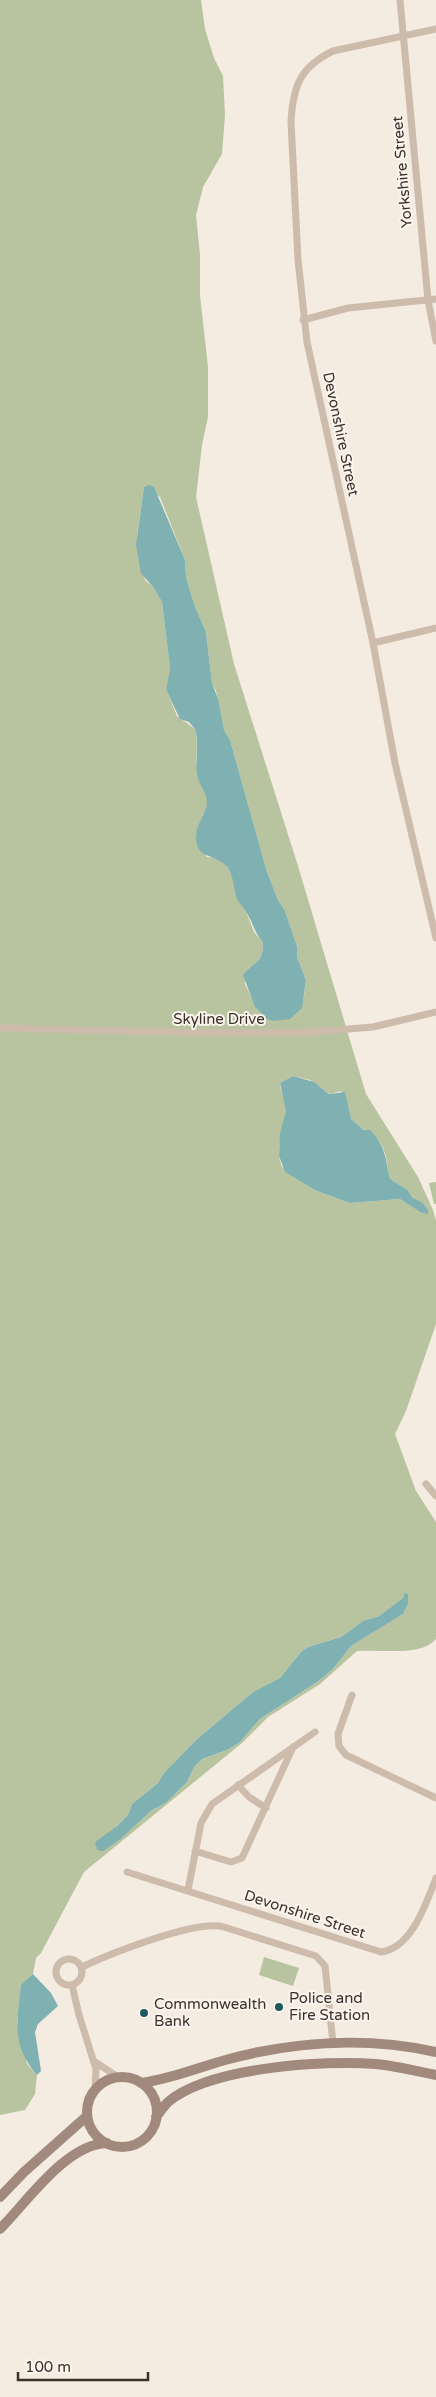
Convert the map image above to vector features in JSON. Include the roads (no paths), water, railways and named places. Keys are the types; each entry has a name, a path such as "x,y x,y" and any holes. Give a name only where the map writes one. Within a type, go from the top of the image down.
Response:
{"main road":[{"path":"141,2083 166,2079 249,2054 293,2046 333,2043 391,2046 436,2052"},
{"path":"156,2116 168,2102 189,2090 224,2078 260,2070 339,2063 377,2064 436,2075"},
{"path":"0,2229 34,2191 71,2157 94,2145 107,2143 124,2146 141,2141 151,2130 156,2116 156,2106 152,2095 141,2083 118,2077 103,2083 95,2090 89,2100 87,2116 94,2132 107,2143"},
{"path":"0,2197 24,2172 87,2116"}],"street":[{"name":"Yorkshire Street","path":"400,0 428,300 436,341"},
{"name":"Devonshire Street","path":"436,29 333,51 319,58 307,68 299,79 292,107 291,142 304,320 312,366 373,643 395,762 436,938"},
{"path":"304,320 348,308 436,299"},
{"path":"373,643 436,628"},
{"name":"Skyline Drive","path":"0,1028 299,1033 373,1027 436,1012"},
{"path":"426,1484 436,1496"},
{"path":"352,1695 338,1734 338,1746 346,1756 436,1798"},
{"path":"188,1890 195,1851 205,1814 212,1804 316,1732"},
{"path":"195,1851 231,1862 237,1861 246,1852 293,1747"},
{"path":"238,1785 249,1797 266,1808"},
{"name":"Devonshire Street","path":"127,1872 381,1952 393,1949 403,1941 427,1899 436,1878"},
{"path":"427,1899 436,1902"},
{"path":"82,1967 104,1956 182,1932 210,1926 224,1926 316,1956 321,1960 326,1974 333,2043"},
{"path":"69,1958 77,1961 82,1967 81,1978 72,1985 64,1984 56,1974 57,1967 61,1961 69,1958"},
{"path":"72,1985 94,2062 95,2090"},
{"path":"94,2062 118,2077"}],"water":[{"path":"149,485 154,487 185,560 186,577 194,604 206,632 212,683 218,699 224,730 230,740 267,872 278,900 285,911 297,946 297,957 306,980 302,1008 290,1019 274,1021 267,1019 255,1007 243,975 260,959 263,943 248,914 238,901 232,876 228,868 218,860 203,853 197,844 196,832 207,803 197,772 195,729 189,722 180,719 166,689 170,668 162,602 153,587 141,573 136,545 144,487"},
{"path":"293,1076 314,1082 329,1094 345,1092 351,1119 364,1130 370,1130 379,1141 390,1179 408,1190 412,1197 423,1203 428,1210 428,1214 422,1213 400,1199 350,1203 317,1191 285,1172 279,1156 280,1133 286,1111 280,1083"},
{"path":"404,1593 408,1594 408,1603 403,1614 351,1646 333,1669 320,1680 260,1719 239,1743 227,1750 202,1759 194,1767 187,1782 166,1803 152,1810 122,1838 103,1851 97,1850 95,1842 116,1827 128,1815 132,1804 158,1783 164,1773 196,1740 253,1692 280,1678 301,1652 308,1647 341,1637 363,1621 379,1616 403,1598"},
{"path":"33,1974 51,1993 58,2006 38,2024 35,2032 41,2071 37,2075 29,2064 19,2043 17,2021 21,1985"}],"place":[{"name":"Police and Fire Station","path":"279,2007"},
{"name":"Commonwealth Bank","path":"144,2013"}]}
